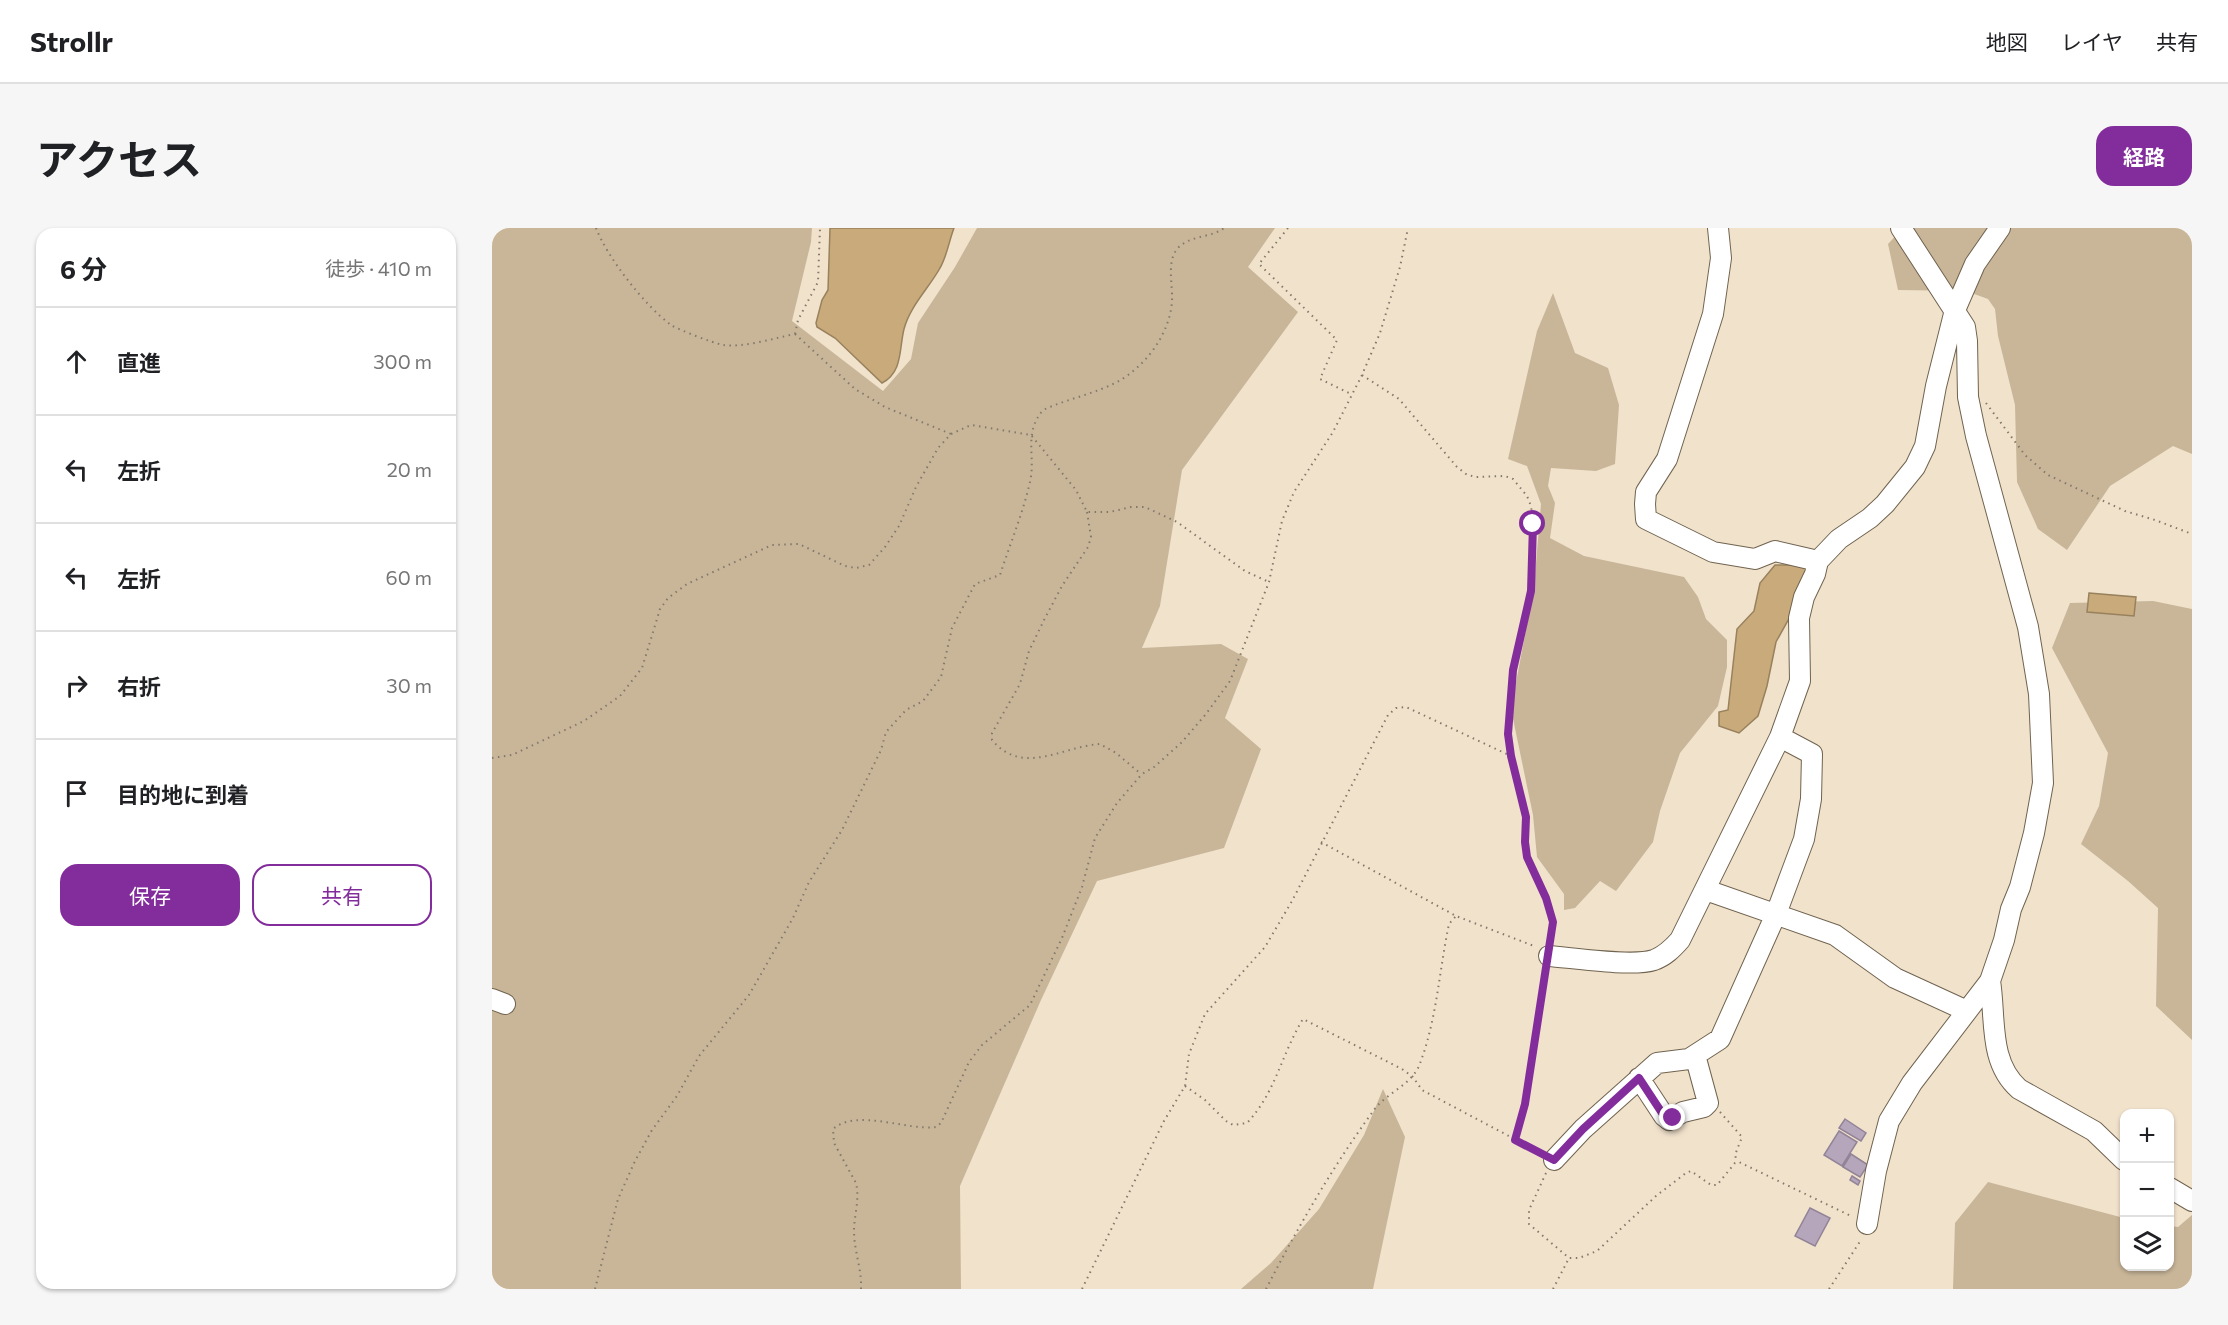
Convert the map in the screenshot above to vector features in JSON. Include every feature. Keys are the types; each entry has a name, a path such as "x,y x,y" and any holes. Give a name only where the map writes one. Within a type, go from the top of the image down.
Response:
{"street":[{"path":"1718,228 1721,258 1713,314 1667,459 1647,492 1646,519 1713,552 1755,559 1775,551 1818,561"},
{"path":"1867,1224 1889,1121 1912,1083 1990,981 2031,844 2043,783 2039,694 2028,627 1976,436 1968,397 1968,340 1965,327 1901,228"},
{"path":"1548,953 1639,963 1652,960 1670,951 1680,940 1780,737 1800,681 1799,618 1804,597 1815,574 1818,561 1839,539 1886,504 1915,467 1925,446 1936,386 1955,310 1976,264 2000,228"},
{"path":"1554,1160 1583,1129 1657,1062 1689,1059 1720,1039 1776,914 1804,839 1811,799 1812,754 1780,737"},
{"path":"1706,890 1835,935 1894,978 1967,1011"},
{"path":"1990,981 1997,1048 2012,1083 2094,1131 2120,1156"},
{"path":"1639,1078 1669,1120 1683,1112 1704,1107 1708,1103 1695,1055"},
{"path":"2174,1191 2192,1201"}],"path":[{"path":"596,228 601,242 644,300 672,326 723,345 747,344 795,334"},
{"path":"795,334 798,320 818,282 820,228"},
{"path":"595,1289 618,1199 652,1130 677,1096 699,1056 749,995 793,918 809,882 842,830 881,750 886,732 906,710 923,701 941,677 952,628 975,584 1000,575 1031,480 1031,435 1037,418 1043,410 1116,382 1142,362 1162,336 1169,318 1172,303 1172,260 1177,249 1186,241 1217,233 1224,228"},
{"path":"1288,228 1259,264 1336,339 1320,379 1351,394"},
{"path":"861,1289 861,1272 854,1230 858,1190 834,1143 833,1129 846,1122 872,1121 932,1128 940,1123 969,1062 982,1045 1030,1005 1062,938 1082,887 1095,838 1117,803 1142,774 1154,767 1182,742 1230,681 1269,582 1281,521 1294,492 1333,432 1362,375 1383,322 1400,267 1408,228"},
{"path":"795,334 855,389 885,407 951,434"},
{"path":"1362,375 1399,399 1466,474 1475,477 1505,476 1513,479 1527,496 1531,506 1531,591 1513,670 1508,734 1526,817 1527,857 1553,915 1525,1104 1515,1140"},
{"path":"1968,397 1975,396 1988,405 2025,455 2048,475 2125,511 2192,534"},
{"path":"492,758 512,755 584,721 620,696 642,668 660,609 668,598 687,584 772,544 799,544 845,566 856,568 869,565 899,526 916,487 938,448 951,434 971,425 1031,435 1076,490 1087,512 1091,537 1088,547 1062,585 1045,618 1029,651 1020,684 992,733 992,740 1006,753 1030,758 1048,757 1100,744 1116,753 1142,774"},
{"path":"1087,512 1110,512 1131,507 1145,507 1177,522 1245,571 1269,582"},
{"path":"1082,1289 1164,1121 1185,1086 1189,1054 1205,1014 1265,947 1292,901 1388,715 1396,708 1406,707 1511,756"},
{"path":"1322,842 1456,916 1548,953"},
{"path":"1266,1289 1289,1244 1358,1132 1377,1106 1413,1077 1419,1065 1434,1013 1449,924 1456,916"},
{"path":"1185,1086 1205,1100 1226,1121 1233,1125 1247,1123 1266,1100 1302,1019 1402,1069 1413,1077 1422,1090 1554,1160 1544,1177 1528,1218 1533,1229 1569,1258 1579,1258 1597,1251 1656,1196 1686,1173 1691,1171 1711,1185 1717,1185 1737,1162"},
{"path":"1707,1101 1742,1137 1735,1155 1737,1162"},
{"path":"1737,1162 1867,1224 1859,1244 1829,1289"},
{"path":"1553,1289 1569,1258"}],"shaded area":[{"path":"492,228 812,228 811,242 792,321 883,391 911,359 918,323 955,267 977,228 1275,228 1248,267 1298,312 1182,470 1160,606 1142,648 1221,644 1248,659 1225,718 1261,749 1224,848 1097,881 1041,1000 960,1186 961,1289 492,1289"},
{"path":"830,228 954,228 936,275 907,321 894,373 882,383 835,338 817,327 822,300 828,290"},
{"path":"1903,228 2192,228 2192,454 2173,446 2110,486 2067,550 2038,529 2017,482 2015,405 1998,336 1995,309 1988,299 1966,291 1898,290 1888,244"},
{"path":"1553,293 1575,353 1608,368 1619,405 1615,464 1596,471 1551,468 1548,486 1555,503 1550,538 1584,556 1684,577 1698,597 1706,619 1727,640 1727,667 1718,706 1680,753 1660,811 1653,842 1616,891 1600,881 1575,908 1564,910 1564,894 1537,857 1533,815 1511,709 1534,587 1541,504 1527,466 1508,459 1537,331"},
{"path":"1775,565 1802,565 1810,570 1801,597 1776,642 1758,716 1739,733 1719,726 1719,712 1728,710 1737,629 1754,611 1760,583"},
{"path":"2089,593 2136,597 2134,616 2087,612"},
{"path":"2153,601 2192,609 2192,1040 2156,1006 2158,908 2081,844 2099,806 2108,753 2052,648 2070,603"},
{"path":"1383,1089 1405,1137 1373,1289 1241,1289 1271,1263 1319,1209 1364,1135"},
{"path":"1988,1182 2120,1217 2120,1271 2174,1271 2174,1226 2178,1227 2192,1215 2192,1289 1953,1289 1955,1223"}],"building":[{"path":"1845,1119 1866,1133 1861,1141 1839,1128"},
{"path":"1839,1131 1857,1142 1842,1166 1824,1155"},
{"path":"1851,1154 1868,1165 1860,1177 1843,1167"},
{"path":"1852,1176 1860,1181 1858,1185 1850,1180"},
{"path":"1810,1208 1830,1218 1815,1246 1795,1236"}],"route":[{"path":"1533,524 1531,591 1513,670 1508,734 1526,817 1527,857 1553,915 1553,922 1525,1104 1515,1140 1554,1160 1583,1129 1639,1078 1664,1116 1669,1120 1673,1118"}]}
